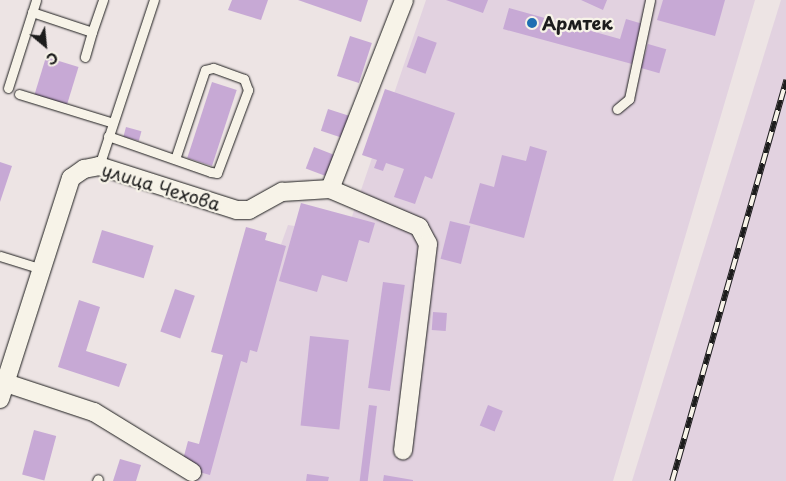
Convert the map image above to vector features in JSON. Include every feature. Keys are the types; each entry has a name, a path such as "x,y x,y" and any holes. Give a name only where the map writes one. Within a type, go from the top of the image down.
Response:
{"street":[{"path":"330,189 404,0"},
{"name":"улица Чехова","path":"2,387 71,178 99,166 237,210 249,210 282,192 330,189 419,227 428,244 403,450"},
{"path":"2,387 94,412 192,472"}],"lane":[{"path":"8,88 36,0"},
{"path":"85,57 103,0"},
{"path":"99,166 154,0"},
{"path":"617,109 629,99 650,0"},
{"path":"32,12 92,32"},
{"path":"108,136 175,159 219,172 248,90 244,79 214,68 205,70 175,159"},
{"path":"20,94 113,123"},
{"path":"0,256 42,269"}],"shaded area":[{"path":"426,0 755,0 613,481 196,481 288,225 346,234"},
{"path":"781,0 786,0 786,481 632,481"}],"building":[{"path":"232,0 268,0 261,20 228,10"},
{"path":"298,0 368,0 361,22"},
{"path":"446,0 488,0 483,13"},
{"path":"581,0 607,0 603,10"},
{"path":"663,0 725,0 715,36 657,20"},
{"path":"509,8 620,39 626,19 643,24 632,64 503,29"},
{"path":"350,36 372,43 359,83 337,76"},
{"path":"418,36 437,43 426,74 407,67"},
{"path":"648,44 666,49 659,73 641,68"},
{"path":"46,57 79,67 67,106 34,96"},
{"path":"212,82 237,90 212,166 187,158"},
{"path":"385,89 455,113 432,179 425,176 415,204 394,197 404,169 386,163 383,171 374,168 377,160 362,155"},
{"path":"328,109 349,116 342,138 321,131"},
{"path":"126,127 141,131 139,141 123,137"},
{"path":"530,146 547,151 524,238 469,223 480,183 494,187 502,155 526,161"},
{"path":"314,147 335,155 326,176 306,168"},
{"path":"0,162 12,166 0,202"},
{"path":"301,203 375,223 369,243 359,240 347,282 322,275 317,292 279,281"},
{"path":"450,221 470,226 461,264 441,259"},
{"path":"246,227 267,233 265,240 286,246 257,352 250,350 247,363 241,361 210,475 181,467 188,441 199,444 223,355 211,352"},
{"path":"102,230 154,246 144,278 92,263"},
{"path":"383,282 405,285 390,391 368,388"},
{"path":"175,289 195,296 180,338 160,332"},
{"path":"79,300 100,307 86,351 127,364 119,387 58,367"},
{"path":"433,312 447,313 446,331 432,330"},
{"path":"310,336 349,340 339,430 301,426"},
{"path":"369,405 377,406 368,481 360,481"},
{"path":"488,405 503,411 495,431 480,425"},
{"path":"34,430 56,436 44,480 22,474"},
{"path":"120,459 141,465 136,481 113,481"},
{"path":"307,474 329,477 328,481 306,481"},
{"path":"384,475 413,480 413,481 383,481"}],"railway":[{"path":"672,481 786,80"}],"place":[{"name":"Армтек","path":"532,23"}]}
